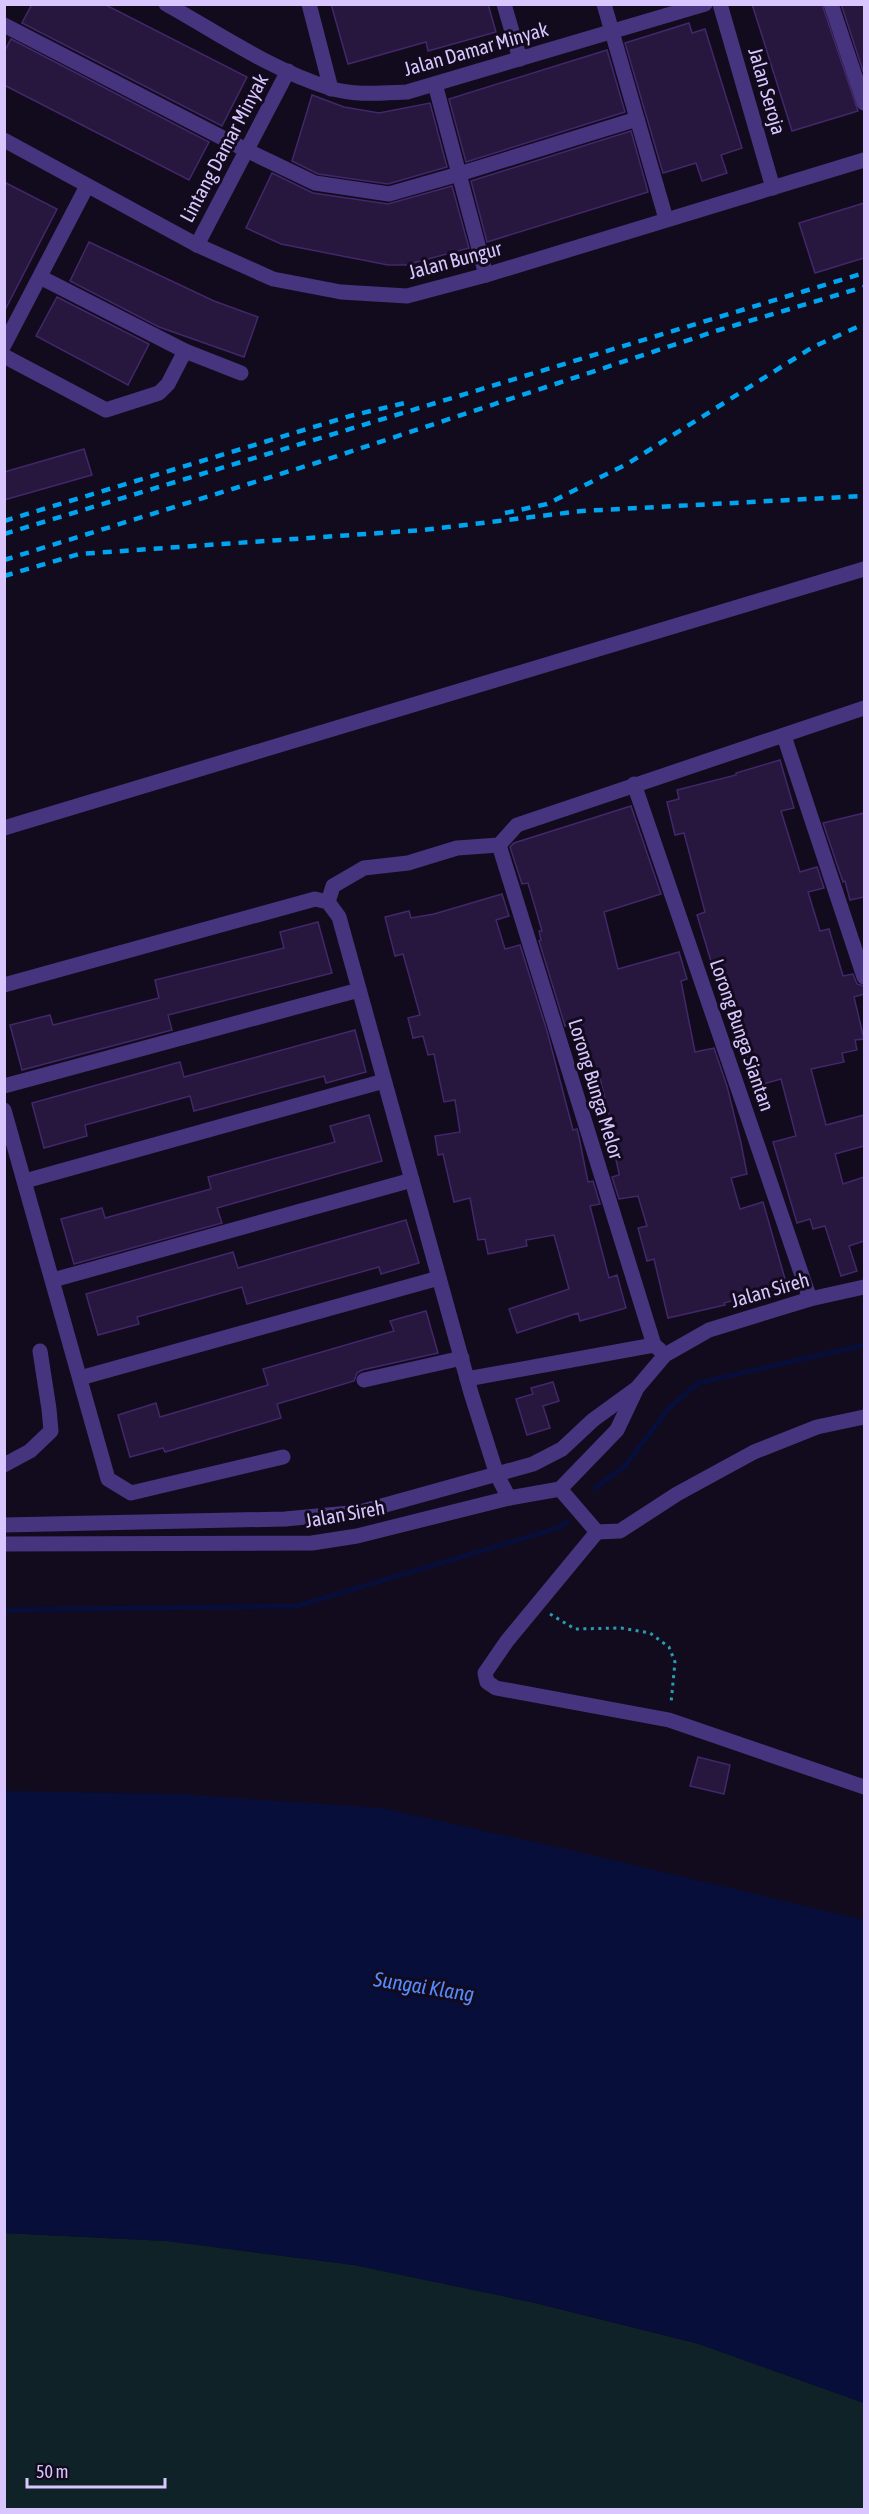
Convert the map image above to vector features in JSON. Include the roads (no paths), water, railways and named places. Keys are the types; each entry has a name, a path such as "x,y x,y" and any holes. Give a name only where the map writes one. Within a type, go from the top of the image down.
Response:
{"street":[{"name":"Jalan Damar Minyak","path":"166,4 288,71 331,89 369,93 407,92 705,4"},
{"path":"309,4 331,89"},
{"path":"504,4 520,59"},
{"path":"604,4 666,219"},
{"name":"Jalan Seroja","path":"720,4 773,188"},
{"path":"831,4 864,103"},
{"path":"4,25 246,150 315,183 389,194 637,119"},
{"name":"Lintang Damar Minyak","path":"197,245 288,71"},
{"path":"435,84 486,275"},
{"name":"Jalan Bungur","path":"7,147 87,186 197,245 273,279 341,292 407,296 486,275 864,160"},
{"path":"4,345 87,186"},
{"path":"40,277 185,351 241,372"},
{"path":"4,356 106,410 159,393 168,384 185,351"},
{"path":"4,828 864,569"},
{"path":"328,902 333,886 364,868 408,863 457,848 499,845 517,825 864,708"},
{"path":"784,736 864,977"},
{"name":"Lorong Bunga Siantan","path":"634,784 810,1299"},
{"name":"Lorong Bunga Melor","path":"499,845 659,1350"},
{"path":"4,985 315,899 328,902 339,917 467,1379 497,1475 509,1498"},
{"path":"4,1086 359,990"},
{"path":"24,1181 384,1081"},
{"path":"5,1115 108,1479 131,1493 283,1457"},
{"path":"53,1280 412,1180"},
{"path":"80,1378 439,1278"},
{"name":"Jalan Sireh","path":"4,1544 312,1544 397,1527 509,1498 560,1489 617,1430 637,1388 659,1350 710,1330 810,1299 864,1287"},
{"path":"467,1379 659,1350"},
{"path":"4,1465 30,1451 51,1431 50,1409 39,1351"},
{"path":"364,1380 462,1358"},
{"name":"Jalan Sireh","path":"4,1525 285,1519 360,1512 533,1464 562,1449 593,1420 637,1388"},
{"path":"864,1417 818,1427 754,1452 677,1494 620,1531 597,1532 507,1641 485,1673 487,1682 496,1688 669,1720 864,1787"},
{"path":"560,1489 597,1532"}],"water":[{"name":"Sungai Klang","path":"5,1791 180,1794 382,1808 571,1850 864,1920 864,2403 699,2344 531,2302 354,2265 167,2241 5,2233"}],"waterway":[{"path":"595,1488 624,1467 669,1408 698,1383 864,1345"},
{"path":"4,1610 297,1606 558,1528 567,1522"}],"railway":[{"path":"4,534 864,273"},
{"path":"4,560 319,462 719,330 864,287"},
{"path":"505,513 547,504 627,464 813,347 864,324"},
{"path":"4,521 350,416 409,402"},
{"path":"4,576 79,554 423,530 582,511 864,496"}]}
